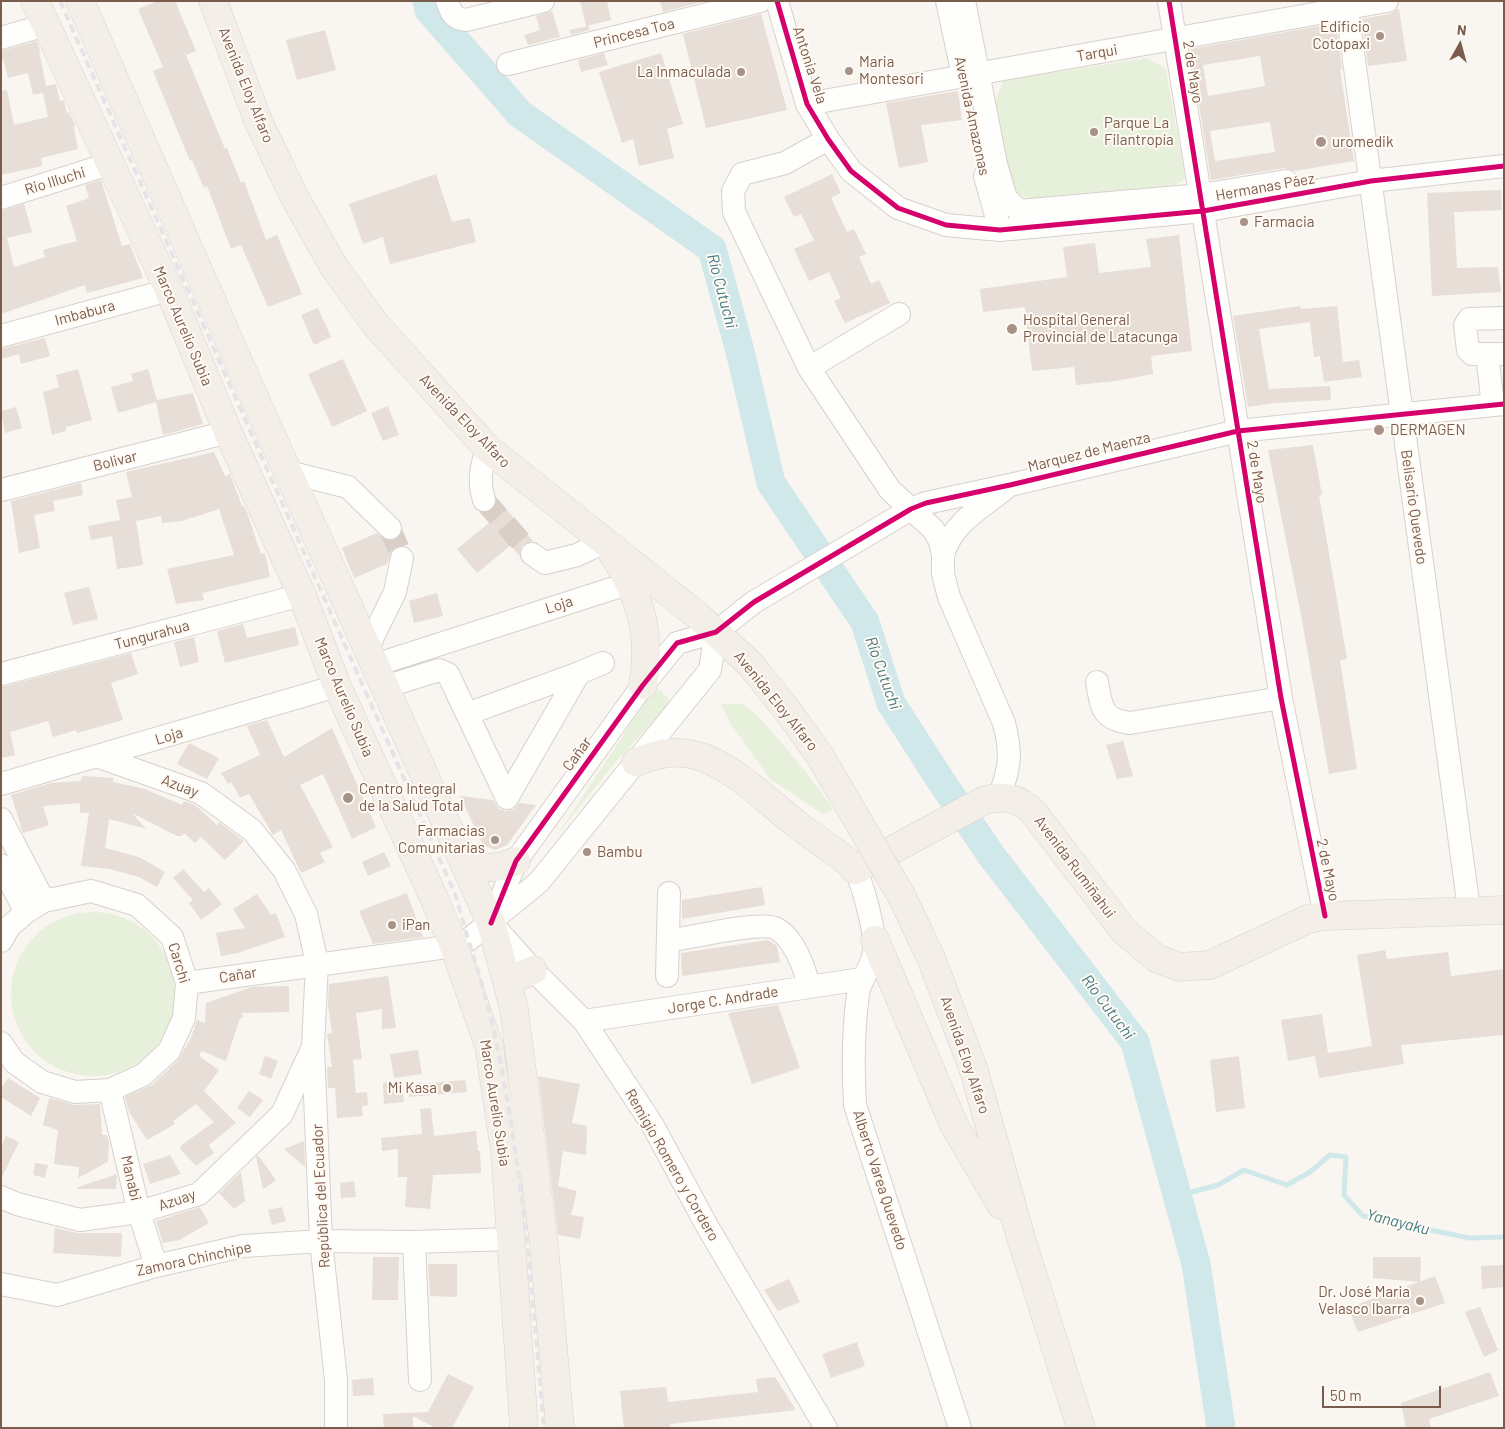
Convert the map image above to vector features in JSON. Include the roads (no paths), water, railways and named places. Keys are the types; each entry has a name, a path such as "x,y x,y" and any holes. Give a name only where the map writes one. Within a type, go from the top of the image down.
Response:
{"main road":[{"name":"Marco Aurelio Subia","path":"80,1 288,472 491,923 514,1008 544,1246 560,1428"},
{"name":"Avenida Eloy Alfaro","path":"213,1 259,123 295,198 334,267 376,325 487,448 716,632 750,664 788,710 820,756 902,898 931,958 974,1070 1021,1238 1081,1428"},
{"name":"Marco Aurelio Subia","path":"41,13 109,164 169,290 228,432 302,595 337,686 454,946 489,1046 505,1150 524,1428"},
{"path":"605,542 630,583 644,623 647,644 643,685"},
{"path":"636,762 658,754 676,752 696,755 710,761 752,788 851,864 855,870 985,800 999,796"},
{"name":"Avenida Rumiñahui","path":"999,796 1020,801 1034,813 1124,931 1156,958 1180,967 1196,967 1210,964 1308,919 1323,909 1468,901 1504,892"},
{"path":"459,850 467,861 488,868 496,868 516,861"},
{"name":"Avenida Rumiñahui","path":"1468,901 1504,910"},
{"path":"875,940 954,1125 1021,1238"},
{"path":"508,985 513,978 533,970"}],"street":[{"path":"447,1 453,15 458,20 466,20 543,1"},
{"name":"Princesa Toa","path":"508,64 760,1"},
{"name":"Antonia Vela","path":"777,1 807,104 828,139 851,171 898,208 946,225 1000,230"},
{"name":"Avenida Amazonas","path":"947,1 1006,198 1019,211"},
{"name":"Avenida Amazonas","path":"964,1 970,75 989,196 1000,230"},
{"name":"2 de Mayo","path":"1169,1 1281,698 1323,909"},
{"name":"Tarqui","path":"807,104 1176,40 1347,4 1387,1"},
{"name":"Belisario Quevedo","path":"1347,4 1468,901"},
{"path":"1,38 41,13"},
{"path":"828,139 784,162 742,174 733,191 734,212 809,368 890,490 901,514 933,529 940,541 943,555 943,574 949,597 1004,724 1009,742 1008,773 999,796"},
{"name":"Rio Illuchi","path":"1,198 109,164"},
{"name":"Hermanas Páez","path":"1000,230 1202,203 1370,174 1504,166"},
{"name":"Hermanas Páez","path":"1019,211 1202,203"},
{"name":"Imbabura","path":"1,336 169,290"},
{"path":"809,368 899,314"},
{"path":"1498,405 1495,354 1472,354 1468,350 1465,322 1469,319 1504,318"},
{"name":"Marquez de Maenza","path":"716,632 754,602 901,514 926,503 1010,485 1238,430 1498,405"},
{"name":"Bolivar","path":"1,490 228,432"},
{"path":"484,500 479,476 487,448"},
{"path":"288,472 348,487 390,528"},
{"path":"943,555 952,532 1010,485"},
{"path":"532,554 545,563 576,555 605,542"},
{"path":"402,558 376,667 439,670 448,674 507,798 579,673"},
{"name":"Loja","path":"376,667 630,583"},
{"name":"Tungurahua","path":"1,674 302,595"},
{"name":"Cañar","path":"188,983 317,963 454,946 467,941 491,923 539,882 636,762 710,670 716,632 678,643 643,685 516,861 491,923"},
{"path":"467,714 603,663"},
{"path":"1097,682 1101,704 1107,716 1117,721 1130,723 1281,698"},
{"name":"Loja","path":"1,784 99,757 337,686"},
{"name":"Azuay","path":"99,757 201,793 252,830 284,870 306,914 317,963"},
{"path":"1,819 35,906"},
{"path":"1,865 35,906"},
{"name":"Alberto Varea Quevedo","path":"855,870 875,940 872,961 862,979 858,994 854,1056 855,1105 960,1428"},
{"name":"Carchi","path":"1,1043 14,1062 42,1082 75,1092 110,1090 143,1076 169,1051 184,1018 188,983 172,937 137,905 91,891 35,906"},
{"path":"667,976 669,893"},
{"path":"1,941 9,928 35,906"},
{"name":"Remigio Romero y Cordero","path":"491,923 533,970 584,1021 652,1124 707,1226 826,1428"},
{"path":"668,941 763,926 774,928 786,937 802,965 808,987"},
{"name":"República del Ecuador","path":"317,963 313,1047 321,1241 336,1380 336,1428"},
{"name":"Jorge C. Andrade","path":"584,1021 862,979"},
{"name":"Azuay","path":"1,1197 17,1204 80,1220 138,1212 199,1194 282,1114 313,1047"},
{"name":"Manabi","path":"110,1090 138,1212 156,1266"},
{"name":"Zamora Chinchipe","path":"1,1284 57,1295 156,1266 244,1246 321,1241 414,1242 511,1239"},
{"path":"414,1242 420,1380"}],"waterway":[{"name":"Río Cutuchi","path":"427,1 429,10 520,114 712,249 740,351 771,483 865,622 891,703 939,778 991,855 1135,1042 1196,1264 1221,1428"},
{"name":"Yanayaku","path":"1177,1196 1218,1185 1244,1170 1287,1185 1310,1172 1330,1155 1346,1157 1344,1195 1363,1216 1469,1238 1504,1237"}],"tunnel":[{"path":"484,500 532,554"},
{"path":"390,528 402,558"}],"railway":[{"path":"60,1 456,896 489,1010 512,1126 525,1226 544,1428"}],"place":[{"name":"Edificio Cotopaxi","path":"1380,36"},
{"name":"Maria Montesori","path":"849,71"},
{"name":"La Inmaculada","path":"741,72"},
{"name":"Parque La Filantropía","path":"1094,132"},
{"name":"uromedik","path":"1321,142"},
{"name":"Farmacia","path":"1244,222"},
{"name":"Hospital General Provincial de Latacunga","path":"1012,329"},
{"name":"DERMAGEN","path":"1379,430"},
{"name":"Centro Integral de la Salud Total","path":"348,798"},
{"name":"Farmacias Comunitarias","path":"495,840"},
{"name":"Bambu","path":"587,852"},
{"name":"iPan","path":"392,925"},
{"name":"Mi Kasa","path":"447,1088"},
{"name":"Dr. José Maria Velasco Ibarra","path":"1420,1301"}]}
